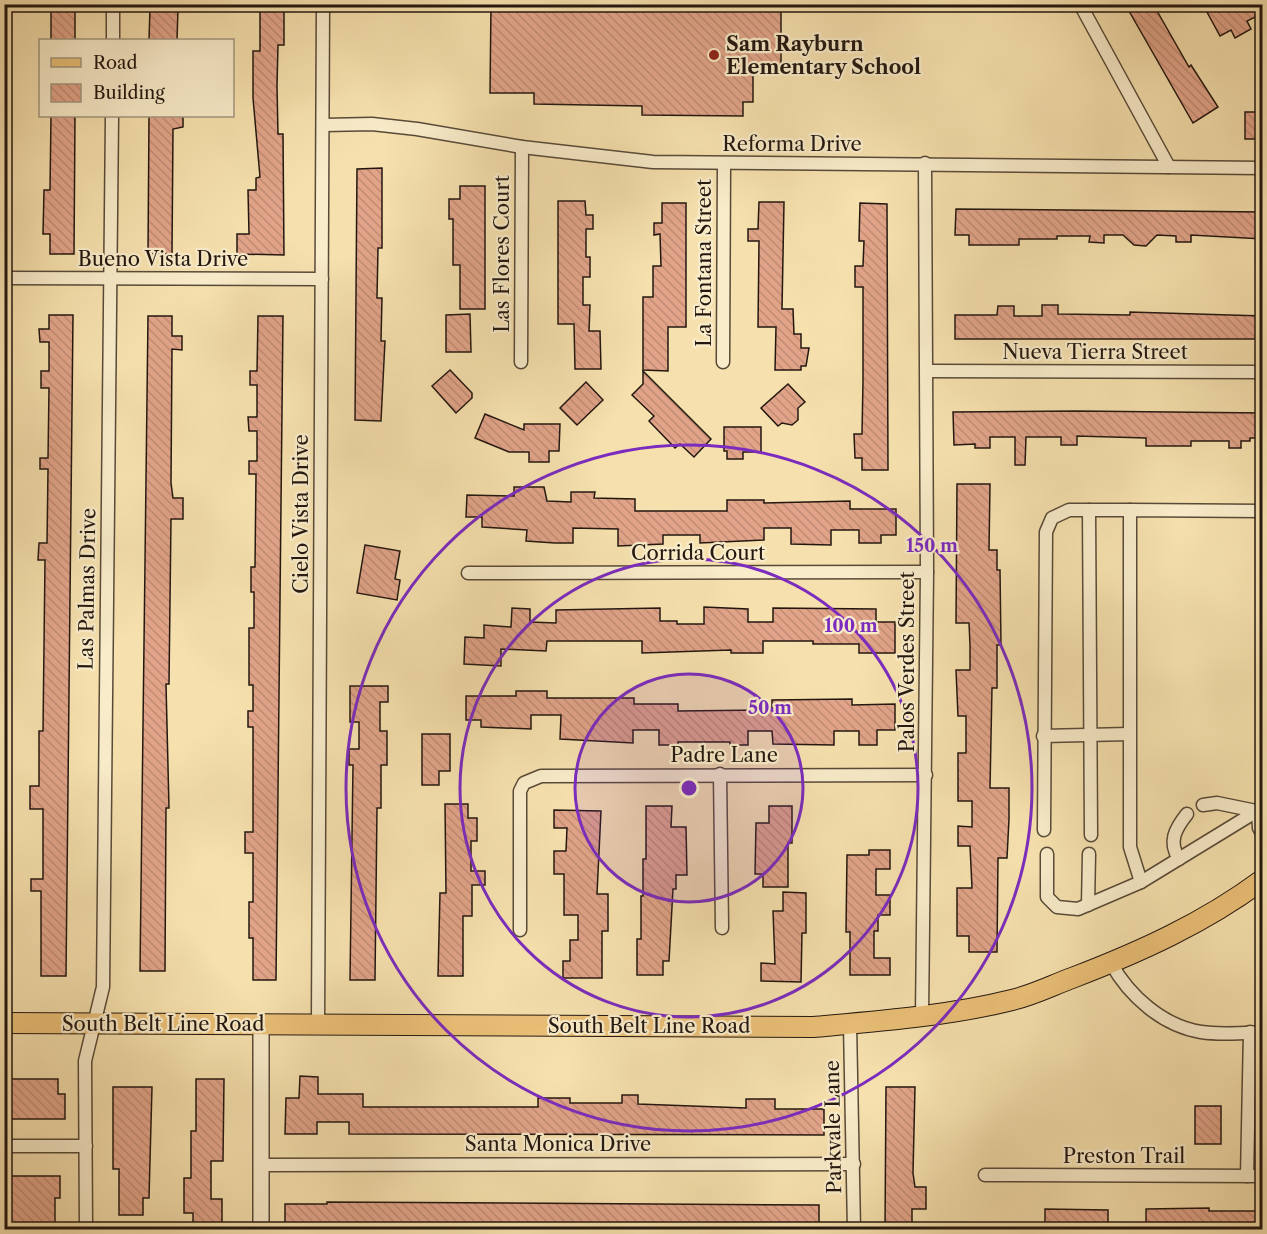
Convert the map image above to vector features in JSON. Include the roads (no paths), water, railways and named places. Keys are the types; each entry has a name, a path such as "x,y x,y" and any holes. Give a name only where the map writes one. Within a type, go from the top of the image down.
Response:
{"main road":[{"name":"South Belt Line Road","path":"4,1023 813,1027 922,1016 1014,999 1111,963 1181,932 1229,905 1263,880"}],"street":[{"path":"112,39 113,4"},
{"name":"Cielo Vista Drive","path":"318,1025 324,4"},
{"path":"1080,4 1169,167"},
{"name":"Las Palmas Drive","path":"86,1230 85,1061 103,987 112,117"},
{"name":"Reforma Drive","path":"324,125 372,124 417,129 522,147 653,162 1263,168"},
{"name":"Las Flores Court","path":"521,362 522,147"},
{"name":"Palos Verdes Street","path":"922,1016 927,572 925,163"},
{"name":"La Fontana Street","path":"723,362 724,164"},
{"name":"Bueno Vista Drive","path":"4,278 322,279"},
{"name":"Nueva Tierra Street","path":"927,371 1263,372"},
{"path":"1044,830 1046,532 1049,521 1069,510 1263,511"},
{"path":"1089,510 1091,835"},
{"path":"1130,510 1130,847 1141,882"},
{"name":"Corrida Court","path":"468,573 927,572"},
{"path":"1043,736 1130,734"},
{"path":"720,774 722,928"},
{"name":"Padre Lane","path":"520,930 520,791 524,783 541,776 926,775"},
{"path":"1203,805 1217,803 1261,811"},
{"path":"1261,811 1259,828 1263,833"},
{"path":"1047,854 1046,892 1050,902 1068,910 1088,905 1141,882 1261,811"},
{"path":"1179,859 1173,849 1174,838 1177,827 1187,814"},
{"path":"1088,905 1089,854"},
{"path":"1111,963 1123,985 1161,1017 1202,1032 1256,1032 1246,1176"},
{"path":"261,1024 261,1230"},
{"name":"Parkvale Lane","path":"850,1024 854,1230"},
{"path":"4,1146 86,1146"},
{"name":"Santa Monica Drive","path":"261,1165 854,1164"},
{"name":"Preston Trail","path":"986,1175 1263,1176"}],"place":[{"name":"Sam Rayburn Elementary School","path":"714,55"}]}
